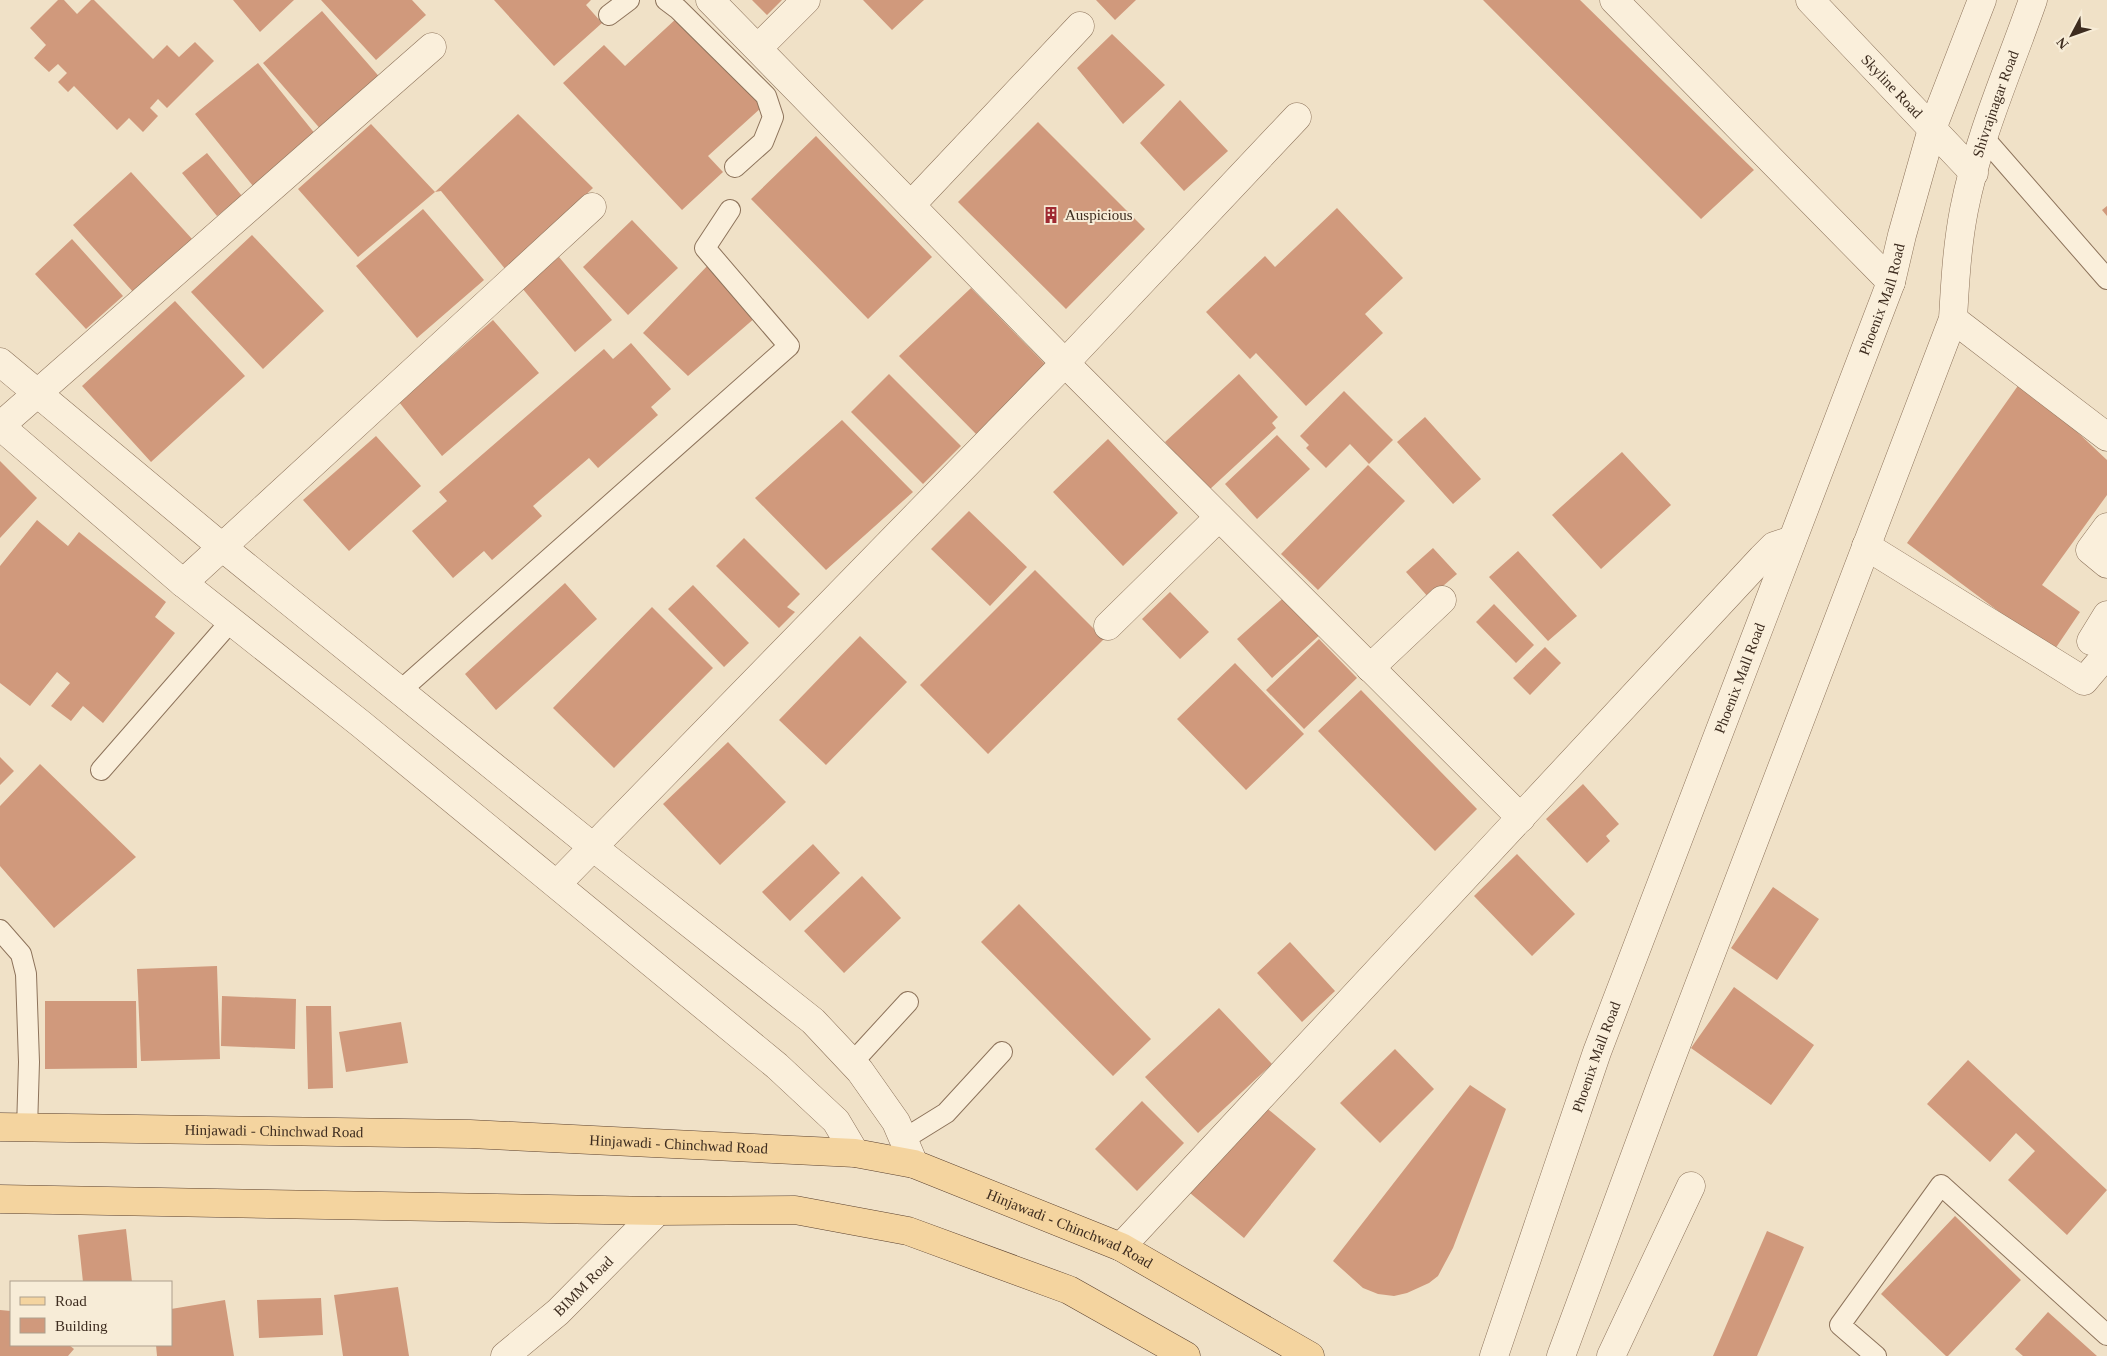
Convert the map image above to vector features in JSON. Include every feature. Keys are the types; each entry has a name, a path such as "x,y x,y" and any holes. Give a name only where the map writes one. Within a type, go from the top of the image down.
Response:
{"main road":[{"name":"Hinjawadi - Chinchwad Road","path":"0,1127 27,1129 470,1134 855,1153 914,1164 1121,1247 1310,1356"},
{"path":"0,1198 658,1211 795,1210 908,1231 1069,1290 1186,1356"}],"street":[{"path":"710,0 1065,363 1522,818"},
{"path":"755,46 806,0"},
{"path":"1614,0 1891,282"},
{"name":"Skyline Road","path":"1810,0 1974,172"},
{"name":"Phoenix Mall Road","path":"1494,1356 1598,1052 1891,282 1902,235 1932,129 1982,0"},
{"name":"Shivrajnagar Road","path":"1953,319 1956,265 1964,210 1984,138 2033,0"},
{"path":"911,205 1080,26"},
{"path":"432,47 0,426 183,583 557,884 777,1066 836,1121 855,1153"},
{"path":"557,884 1065,363 1297,117"},
{"path":"183,583 592,207"},
{"path":"1561,1356 1664,1077 1953,319 2107,437"},
{"path":"0,362 222,547 593,848 814,1021 852,1063 896,1122 914,1164"},
{"path":"1108,626 1219,517"},
{"path":"2107,527 2090,550 2107,564"},
{"path":"1121,1247 1762,558 1774,546 1792,540"},
{"path":"1866,546 2084,681 2099,647 2107,615"},
{"path":"1370,668 1442,600"},
{"path":"1611,1356 1691,1186"},
{"name":"BIMM Road","path":"505,1356 558,1312 658,1211"}],"lane":[{"path":"609,15 629,0"},
{"path":"666,0 678,9 766,96 773,117 763,142 735,167"},
{"path":"733,62 755,46"},
{"path":"1984,138 2107,278"},
{"path":"400,691 789,346 705,248 730,210"},
{"path":"101,770 231,621"},
{"path":"0,930 21,954 26,974 29,1062 27,1129"},
{"path":"852,1063 908,1002"},
{"path":"904,1140 946,1113 1002,1052"},
{"path":"1876,1356 1840,1325 1941,1185 2107,1335"}],"building":[{"path":"58,0 64,0 77,14 91,0 94,0 153,59 167,45 179,57 195,42 214,61 167,108 158,99 150,108 158,116 143,132 129,118 117,130 74,86 68,92 58,82 67,73 58,64 49,72 34,58 46,45 30,28"},
{"path":"233,0 294,0 260,32"},
{"path":"321,0 412,0 426,15 376,60"},
{"path":"494,0 591,0 586,5 602,23 554,66"},
{"path":"752,0 782,0 767,15"},
{"path":"863,0 924,0 892,30"},
{"path":"1096,0 1136,0 1115,20"},
{"path":"1483,0 1580,0 1754,170 1701,219"},
{"path":"322,11 383,81 323,132 263,63"},
{"path":"678,17 762,107 708,156 723,172 682,210 563,83 604,45 625,66"},
{"path":"1112,34 1165,85 1123,124 1077,68"},
{"path":"258,63 316,135 253,186 195,114"},
{"path":"1180,100 1228,151 1184,191 1140,143"},
{"path":"518,114 593,188 506,270 441,191 435,192"},
{"name":"Auspicious","path":"1038,122 1145,229 1066,309 958,202"},
{"path":"371,124 435,192 358,257 298,189"},
{"path":"816,136 932,257 868,319 751,199"},
{"path":"207,153 242,196 217,216 182,173"},
{"path":"131,172 193,240 134,293 73,225"},
{"path":"2107,206 2107,216 2102,210"},
{"path":"1337,208 1403,278 1365,314 1383,333 1306,406 1256,353 1250,359 1206,312 1265,256 1275,267"},
{"path":"423,209 484,280 417,338 356,266"},
{"path":"632,220 678,268 628,315 583,267"},
{"path":"252,235 324,311 263,369 191,292"},
{"path":"72,239 123,296 86,329 35,274"},
{"path":"559,257 612,320 575,352 522,288"},
{"path":"711,262 756,317 688,376 643,333"},
{"path":"971,288 1047,366 979,437 899,356"},
{"path":"175,301 245,376 151,462 82,386"},
{"path":"493,320 539,373 442,456 399,402"},
{"path":"631,343 671,389 651,407 658,415 598,468 589,458 533,506 542,516 492,560 484,551 453,578 412,531 447,501 439,492 604,349 613,359"},
{"path":"889,374 961,446 923,484 851,412"},
{"path":"1239,374 1278,417 1272,423 1276,428 1209,490 1165,442"},
{"path":"2022,380 2107,460 2107,495 2042,585 2080,612 2053,652 1907,543"},
{"path":"1344,391 1393,440 1369,464 1350,444 1326,468 1306,448 1309,445 1300,436"},
{"path":"1425,417 1481,479 1453,504 1397,442"},
{"path":"842,420 913,492 826,570 755,498"},
{"path":"1277,435 1310,469 1257,519 1225,484"},
{"path":"376,436 421,486 349,551 303,500"},
{"path":"1108,439 1178,513 1123,566 1053,492"},
{"path":"1622,452 1671,505 1601,569 1552,515"},
{"path":"0,461 37,498 0,538"},
{"path":"1368,465 1405,501 1318,590 1281,554"},
{"path":"969,511 1027,567 990,606 931,549"},
{"path":"37,520 68,546 79,532 166,602 155,617 175,633 103,723 83,706 71,721 51,706 70,683 57,672 30,706 0,683 0,566"},
{"path":"744,538 800,594 787,607 795,612 779,628 716,566"},
{"path":"1433,548 1457,574 1429,598 1406,572"},
{"path":"1518,551 1577,616 1548,641 1489,577"},
{"path":"1035,570 1104,639 988,754 920,685"},
{"path":"565,583 597,619 496,710 465,674"},
{"path":"693,585 749,643 724,667 668,609"},
{"path":"1170,592 1209,632 1180,659 1142,619"},
{"path":"1289,593 1323,632 1272,678 1237,639"},
{"path":"1494,604 1534,645 1516,663 1476,622"},
{"path":"652,607 713,668 614,768 553,708"},
{"path":"860,636 907,682 826,765 779,720"},
{"path":"1319,639 1357,678 1304,729 1266,690"},
{"path":"1545,647 1561,663 1530,695 1513,678"},
{"path":"1235,663 1304,734 1246,790 1177,719"},
{"path":"1361,690 1477,809 1435,851 1318,731"},
{"path":"728,742 786,802 720,865 663,804"},
{"path":"0,757 14,771 0,785"},
{"path":"40,764 136,857 54,928 0,866 0,806"},
{"path":"1583,784 1619,824 1606,836 1610,841 1587,863 1546,819"},
{"path":"813,844 840,873 790,921 762,892"},
{"path":"1517,854 1575,914 1532,956 1474,896"},
{"path":"862,876 901,918 844,973 804,931"},
{"path":"1773,887 1819,919 1777,980 1731,948"},
{"path":"1019,904 1151,1039 1113,1076 981,942"},
{"path":"1290,942 1335,991 1302,1022 1257,973"},
{"path":"217,966 220,1059 141,1061 137,969"},
{"path":"1734,987 1814,1045 1771,1105 1691,1048"},
{"path":"222,996 296,999 295,1049 221,1046"},
{"path":"45,1001 136,1001 137,1068 45,1069"},
{"path":"306,1006 331,1006 333,1088 308,1089"},
{"path":"1219,1008 1272,1064 1198,1133 1145,1077"},
{"path":"401,1022 408,1063 346,1072 339,1032"},
{"path":"1395,1049 1434,1089 1380,1143 1340,1103"},
{"path":"1968,1060 2107,1190 2067,1235 2008,1180 2035,1151 2016,1133 1990,1162 1927,1104"},
{"path":"1470,1085 1506,1109 1453,1248 1438,1276 1429,1283 1407,1293 1394,1296 1378,1294 1363,1288 1333,1261"},
{"path":"1142,1101 1184,1143 1137,1191 1095,1149"},
{"path":"1263,1105 1316,1149 1244,1238 1190,1193"},
{"path":"1955,1216 2021,1280 1946,1356 1881,1294"},
{"path":"126,1229 132,1281 83,1281 78,1235"},
{"path":"1767,1231 1804,1247 1757,1356 1713,1356"},
{"path":"398,1287 409,1356 343,1356 334,1295"},
{"path":"321,1298 323,1335 259,1338 257,1300"},
{"path":"225,1300 234,1356 157,1356 156,1346 172,1346 172,1309"},
{"path":"0,1310 10,1311 10,1346 70,1346 74,1349 68,1356 0,1356"},
{"path":"2048,1312 2097,1356 2023,1356 2015,1349"}],"place":[{"name":"Auspicious","path":"1051,215"}]}
